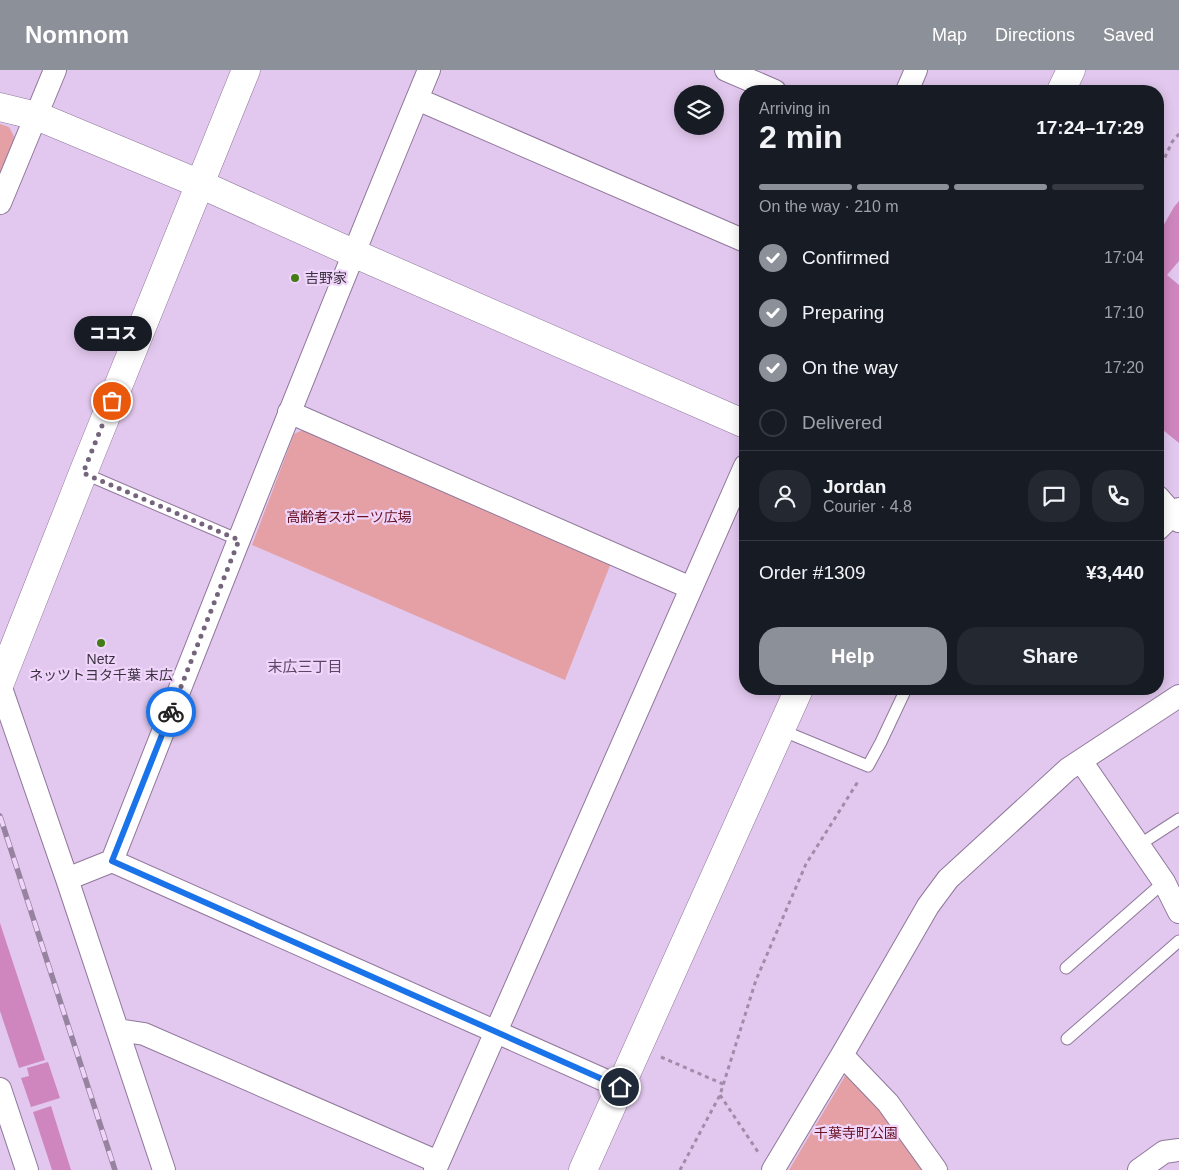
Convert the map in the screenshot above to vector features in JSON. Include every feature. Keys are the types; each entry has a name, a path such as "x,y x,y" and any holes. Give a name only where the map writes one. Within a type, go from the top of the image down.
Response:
{"street":[{"path":"0,203 56,70"},
{"path":"164,1170 68,879 0,684 246,70"},
{"path":"112,861 289,412 429,70"},
{"path":"726,70 761,85"},
{"path":"910,85 916,70"},
{"path":"1064,85 1071,70"},
{"path":"417,99 739,238"},
{"path":"0,107 37,116 200,184 739,421"},
{"path":"289,412 691,588"},
{"path":"118,1030 144,1034 436,1166 739,480"},
{"path":"1164,506 1172,518"},
{"path":"583,1170 796,695"},
{"path":"773,1170 842,1056 928,906 948,879 1068,769 1179,696"},
{"path":"1081,761 1164,882 1179,912"},
{"path":"68,879 112,861 620,1087"},
{"path":"842,1056 888,1102 936,1170"},
{"path":"0,1089 20,1164"},
{"path":"1139,1170 1164,1152 1179,1150"}],"lane":[{"path":"83,473 239,540"},
{"path":"781,730 868,766 903,695"},
{"path":"1139,845 1179,819"},
{"path":"1066,968 1164,882"},
{"path":"1067,1039 1179,941"}],"path":[{"path":"1164,159 1172,142 1179,134"},
{"path":"680,1170 720,1094 756,980 806,864 868,766"},
{"path":"664,1058 723,1084"},
{"path":"720,1094 754,1145"}],"green space":[{"path":"0,124 9,127 16,140 0,179"},
{"name":"高齢者スポーツ広場","path":"307,428 611,563 565,680 252,545 294,434"},
{"name":"千葉寺町公園","path":"848,1071 883,1107 926,1170 789,1170"}],"building":[{"path":"1179,201 1179,261 1167,275 1179,285 1179,443 1164,431 1164,224"},
{"path":"0,923 45,1060 19,1068 0,1011"},
{"path":"48,1062 60,1098 31,1107 21,1078 29,1076 27,1068"},
{"path":"51,1106 71,1170 52,1170 33,1112"}],"railway":[{"path":"0,816 115,1170"}],"way so far":[{"path":"112,401 83,473 239,540 171,712"}],"place":[{"name":"吉野家","path":"295,278"},
{"name":"ココス","path":"112,401"},
{"name":"Netz ネッツトヨタ千葉 末広","path":"101,643"}],"district":[{"name":"末広三丁目","path":"305,667"}],"route":[{"path":"171,712 112,861 620,1087"}]}
